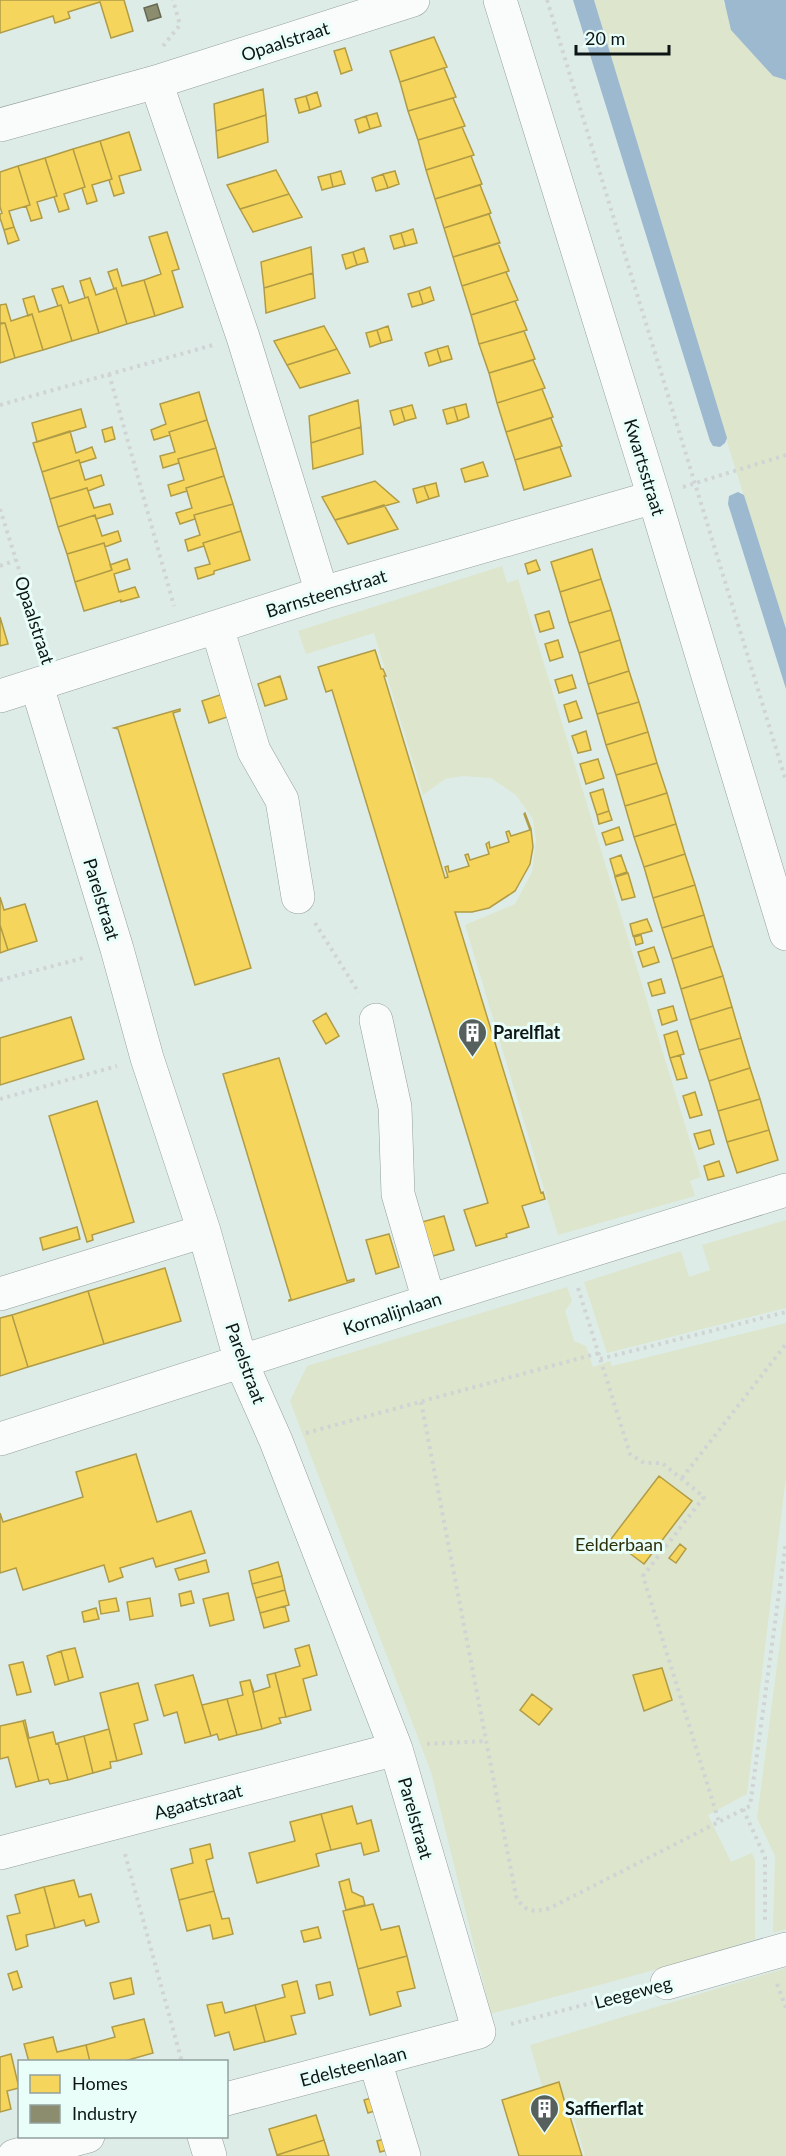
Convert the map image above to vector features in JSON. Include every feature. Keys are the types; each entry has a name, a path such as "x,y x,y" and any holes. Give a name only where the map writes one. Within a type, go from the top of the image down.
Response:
{"street":[{"name":"Opaalstraat","path":"0,125 156,82 413,0"},
{"name":"Kwartsstraat","path":"500,0 786,934"},
{"path":"156,82 243,337 322,593"},
{"name":"Barnsteenstraat","path":"0,696 322,593 654,497"},
{"path":"217,627 254,751 282,800 298,897"},
{"name":"Parelstraat","path":"45,683 147,1058 204,1231 242,1362 276,1441 396,1749 479,2032"},
{"path":"376,1020 395,1107 399,1194 429,1301"},
{"name":"Kornalijnlaan","path":"0,1439 429,1301 786,1190"},
{"path":"0,1294 204,1231"},
{"name":"Agaatstraat","path":"0,1853 396,1749"},
{"name":"Leegeweg","path":"667,1983 779,1951"},
{"name":"Edelsteenlaan","path":"228,2098 479,2032"},
{"path":"375,2061 405,2156"},
{"path":"14,2156 80,2138"},
{"path":"205,2138 210,2156"}],"path":[{"path":"156,82 164,44 180,25 173,0"},
{"path":"547,0 786,781"},
{"path":"0,405 243,337"},
{"path":"109,374 183,638"},
{"path":"695,483 786,455"},
{"name":"Opaalstraat","path":"0,509 16,561 45,683"},
{"name":"Opaalstraat","path":"0,566 16,561"},
{"path":"298,897 376,1020"},
{"path":"0,980 117,949"},
{"path":"0,1099 147,1058"},
{"path":"568,1257 630,1454 644,1463 662,1463 704,1497 643,1576 719,1822"},
{"path":"600,1359 786,1312"},
{"path":"682,1478 786,1344"},
{"path":"276,1441 599,1353"},
{"path":"421,1402 516,1896 520,1905 529,1910 538,1911 550,1908 750,1806 786,1542"},
{"path":"396,1749 436,1742 486,1740"},
{"path":"743,1809 765,1857 765,1932 779,1951"},
{"path":"124,1853 183,2060"},
{"name":"Leegeweg","path":"479,2032 667,1983"}],"green space":[{"path":"594,0 724,0 723,3 773,76 786,80 786,629 732,458"},
{"path":"502,566 507,583 518,579 701,1177 690,1181 695,1196 558,1235 465,925 515,904 532,872 536,841 533,819 516,795 491,778 463,776 445,779 423,795 374,633 306,654 298,631"},
{"path":"786,1220 786,1308 607,1353 584,1282 681,1251 689,1277 710,1270 702,1245"},
{"name":"Eelderbaan","path":"567,1287 572,1301 565,1311 574,1341 586,1346 593,1367 610,1361 612,1366 786,1323 786,1477 747,1794 708,1815 731,1862 752,1853 755,1861 755,1939 657,1969 491,2014 431,1772 290,1401 307,1366"},
{"path":"786,1597 786,1929 773,1933 775,1856 757,1818"},
{"path":"786,1968 786,2156 585,2156 570,2105 549,2110 530,2045"}],"water":[{"path":"573,0 594,0 727,438 720,447 713,446 710,441"},
{"path":"724,0 786,0 786,80 773,76 731,30"},
{"path":"738,492 744,495 786,629 786,689 728,504 729,496"}],"building: Homes":[{"path":"0,0 124,0 133,31 111,38 100,2 68,12 70,18 55,23 53,16 0,33"},
{"path":"434,37 447,67 400,82 390,51"},
{"path":"345,48 352,70 341,74 334,51"},
{"path":"444,68 456,97 408,111 400,82"},
{"path":"263,89 266,115 216,131 214,104"},
{"path":"317,92 321,106 310,110 306,96"},
{"path":"306,96 310,110 299,113 295,99"},
{"path":"453,98 465,126 418,140 408,111"},
{"path":"377,113 381,126 370,129 366,116"},
{"path":"266,115 268,142 218,158 216,131"},
{"path":"366,116 370,129 359,133 355,120"},
{"path":"462,127 474,155 426,170 418,140"},
{"path":"129,132 141,170 119,176 124,193 114,196 109,180 112,179 100,141"},
{"path":"100,141 112,179 92,185 97,201 87,204 82,188 85,187 73,149"},
{"path":"73,149 85,187 64,194 69,209 59,212 54,197 57,196 45,158"},
{"path":"471,156 482,184 435,199 426,170"},
{"path":"45,158 57,196 37,202 42,218 31,221 26,206 30,205 18,166"},
{"path":"18,166 30,205 9,211 14,227 4,230 0,218 2,213 0,172"},
{"path":"276,170 289,194 240,209 227,185"},
{"path":"341,171 345,184 333,187 330,174"},
{"path":"395,171 399,184 388,188 383,174"},
{"path":"330,174 333,187 322,190 318,177"},
{"path":"383,174 388,188 376,191 372,178"},
{"path":"480,185 491,213 444,228 435,199"},
{"path":"289,194 302,217 253,232 240,209"},
{"path":"489,214 500,243 453,257 444,228"},
{"path":"14,227 19,240 8,244 4,230"},
{"path":"413,229 417,243 405,246 401,233"},
{"path":"167,232 179,269 172,271 183,307 155,316 144,280 161,274 149,237"},
{"path":"401,233 405,246 394,249 390,236"},
{"path":"498,243 509,271 462,286 453,257"},
{"path":"311,247 313,273 264,288 261,262"},
{"path":"364,248 368,262 357,265 353,252"},
{"path":"353,252 357,265 346,269 342,255"},
{"path":"117,269 122,286 144,280 155,316 127,324 116,288 114,289 108,272"},
{"path":"506,272 518,300 471,315 462,286"},
{"path":"313,273 315,298 266,313 264,288"},
{"path":"90,278 96,295 116,288 127,324 99,333 88,297 85,298 80,281"},
{"path":"63,286 69,303 88,297 99,333 72,341 61,305 58,306 52,289"},
{"path":"430,287 434,300 423,304 419,291"},
{"path":"419,291 423,304 412,307 408,294"},
{"path":"34,296 39,312 61,305 72,341 43,350 32,314 28,316 23,299"},
{"path":"515,301 527,330 479,344 471,315"},
{"path":"6,304 11,321 32,314 43,350 15,358 5,323 0,323 0,305"},
{"path":"5,323 15,358 0,363 0,324"},
{"path":"324,326 337,349 287,365 274,341"},
{"path":"388,326 392,340 381,343 377,330"},
{"path":"377,330 381,343 370,347 366,333"},
{"path":"524,331 535,359 489,373 479,344"},
{"path":"448,346 452,359 441,362 437,349"},
{"path":"337,349 350,373 300,388 287,365"},
{"path":"437,349 441,362 429,366 425,353"},
{"path":"533,360 545,388 497,403 489,373"},
{"path":"542,389 553,417 506,432 497,403"},
{"path":"199,392 207,420 169,432 170,435 154,440 151,430 166,424 160,404"},
{"path":"358,400 361,427 311,443 309,416"},
{"path":"466,404 469,417 458,421 454,407"},
{"path":"412,405 416,418 405,421 401,408"},
{"path":"454,407 458,421 447,424 443,410"},
{"path":"401,408 405,421 394,425 390,411"},
{"path":"81,409 86,427 37,442 32,423"},
{"path":"551,418 562,446 515,460 506,432"},
{"path":"207,420 216,448 178,459 179,463 163,468 160,456 175,452 169,432"},
{"path":"112,427 115,439 105,442 102,430"},
{"path":"361,427 363,454 313,469 311,443"},
{"path":"70,431 76,453 92,447 96,458 80,463 79,460 42,472 33,443"},
{"path":"560,447 571,476 524,490 515,460"},
{"path":"216,448 224,476 186,488 187,491 171,496 168,485 184,480 178,459"},
{"path":"79,460 85,480 101,475 104,485 50,499 42,472"},
{"path":"483,462 488,476 465,482 461,469"},
{"path":"224,476 233,504 194,515 195,519 180,524 176,513 192,508 186,488"},
{"path":"375,481 399,502 335,520 322,497"},
{"path":"436,483 439,496 429,499 424,486"},
{"path":"424,486 429,499 417,503 413,489"},
{"path":"87,488 94,508 110,504 113,514 96,519 95,515 58,527 50,499"},
{"path":"233,504 241,531 203,543 204,546 188,551 185,540 200,535 194,515"},
{"path":"384,505 398,529 348,544 335,520"},
{"path":"95,515 102,536 118,531 121,541 105,547 104,543 67,554 58,527"},
{"path":"241,531 250,560 214,571 214,574 198,579 195,568 210,564 203,543"},
{"path":"104,543 112,570 75,582 67,554"},
{"path":"592,549 601,579 560,592 551,562"},
{"path":"127,559 130,569 114,574 119,592 135,587 139,597 84,611 75,582 112,570 110,565"},
{"path":"536,560 540,570 528,574 525,564"},
{"path":"601,579 611,610 569,623 560,592"},
{"path":"611,610 620,640 579,653 569,623"},
{"path":"549,611 554,628 540,632 535,615"},
{"path":"0,617 8,644 0,646"},
{"path":"558,640 563,657 550,661 545,644"},
{"path":"620,640 629,671 588,684 579,653"},
{"name":"Parelflat","path":"375,650 381,669 386,676 384,676 445,878 448,877 445,867 448,866 449,872 469,866 465,855 468,854 470,860 489,854 486,844 489,842 490,848 509,842 506,832 509,831 511,836 530,830 525,813 531,829 533,847 530,864 515,891 489,908 472,912 455,912 541,1193 543,1192 545,1199 522,1206 529,1227 506,1234 507,1237 476,1246 464,1210 488,1203 332,690 326,692 318,667"},
{"path":"629,671 639,702 597,714 588,684"},
{"path":"572,675 576,688 559,693 555,680"},
{"path":"280,676 287,699 265,706 258,684"},
{"path":"223,694 230,716 209,723 202,701"},
{"path":"576,701 582,718 569,722 564,705"},
{"path":"639,702 648,732 606,745 597,714"},
{"path":"180,709 173,713 251,968 195,985 118,729 114,728"},
{"path":"586,731 591,750 578,753 572,736"},
{"path":"648,732 657,763 616,775 606,745"},
{"path":"598,759 604,778 586,784 580,764"},
{"path":"657,763 667,793 625,806 616,775"},
{"path":"603,789 609,811 597,815 590,793"},
{"path":"667,793 676,824 634,837 625,806"},
{"path":"609,811 612,820 599,824 597,815"},
{"path":"676,824 685,854 644,867 634,837"},
{"path":"619,827 623,840 606,845 602,833"},
{"path":"685,854 695,885 653,898 644,867"},
{"path":"621,855 627,872 615,876 610,859"},
{"path":"628,873 635,897 622,900 615,877"},
{"path":"695,885 704,915 662,928 653,898"},
{"path":"0,897 4,910 25,904 37,941 8,950 0,925"},
{"path":"704,915 713,946 672,959 662,928"},
{"path":"647,919 652,931 633,936 630,924"},
{"path":"0,925 8,950 0,953"},
{"path":"641,935 643,943 636,945 634,937"},
{"path":"713,946 723,976 681,989 672,959"},
{"path":"654,947 659,962 643,967 638,952"},
{"path":"723,976 732,1007 690,1020 681,989"},
{"path":"661,979 665,993 652,996 648,983"},
{"path":"673,1006 677,1020 662,1025 658,1010"},
{"path":"732,1007 741,1038 699,1050 690,1020"},
{"path":"326,1013 339,1036 326,1044 313,1021"},
{"path":"71,1017 84,1059 0,1085 0,1038"},
{"path":"677,1031 684,1054 670,1058 664,1035"},
{"path":"741,1038 750,1068 709,1081 699,1050"},
{"path":"680,1055 687,1078 677,1080 670,1058"},
{"path":"279,1058 347,1281 354,1279 354,1281 289,1301 291,1299 223,1074"},
{"path":"750,1068 760,1099 718,1111 709,1081"},
{"path":"695,1092 702,1115 690,1118 683,1096"},
{"path":"760,1099 769,1130 727,1142 718,1111"},
{"path":"97,1101 134,1222 92,1235 93,1240 87,1242 49,1116"},
{"path":"710,1130 714,1144 699,1149 694,1134"},
{"path":"769,1130 778,1160 737,1173 727,1142"},
{"path":"719,1161 724,1176 708,1180 704,1166"},
{"path":"444,1216 454,1250 433,1256 422,1222"},
{"path":"77,1227 80,1239 43,1250 40,1238"},
{"path":"389,1234 399,1267 376,1274 366,1240"},
{"path":"165,1268 181,1321 104,1344 88,1291"},
{"path":"88,1291 104,1344 28,1367 12,1315"},
{"path":"12,1315 28,1367 0,1376 0,1318"},
{"path":"136,1454 157,1522 191,1511 205,1553 156,1567 153,1558 120,1568 123,1577 109,1582 104,1565 23,1590 16,1568 0,1573 0,1513 3,1522 83,1497 76,1472"},
{"path":"659,1476 692,1501 644,1564 611,1539"},
{"path":"680,1544 686,1549 676,1563 669,1558"},
{"path":"206,1560 209,1572 179,1580 175,1569"},
{"path":"278,1562 282,1576 252,1584 249,1571"},
{"path":"282,1576 285,1590 256,1598 252,1584"},
{"path":"285,1590 289,1605 260,1613 256,1598"},
{"path":"191,1591 194,1603 181,1606 179,1594"},
{"path":"228,1593 234,1620 210,1626 203,1599"},
{"path":"116,1598 119,1611 101,1614 99,1601"},
{"path":"150,1598 153,1616 130,1620 127,1602"},
{"path":"285,1606 289,1621 264,1628 260,1613"},
{"path":"96,1608 99,1619 84,1622 82,1612"},
{"path":"309,1645 317,1675 303,1679 311,1710 286,1717 275,1673 300,1666 295,1649"},
{"path":"75,1648 83,1677 69,1681 61,1651"},
{"path":"61,1651 69,1681 55,1685 47,1656"},
{"path":"23,1662 31,1692 17,1695 9,1665"},
{"path":"662,1668 672,1700 644,1711 633,1675"},
{"path":"275,1673 286,1717 279,1718 281,1723 262,1729 250,1680 254,1692 270,1687 267,1675"},
{"path":"193,1675 211,1736 185,1743 177,1712 164,1716 155,1685"},
{"path":"250,1680 262,1729 237,1735 227,1699 243,1695 240,1682"},
{"path":"138,1683 148,1720 134,1724 142,1754 117,1761 100,1693"},
{"path":"532,1694 552,1709 539,1725 520,1710"},
{"path":"227,1699 237,1735 219,1740 217,1734 211,1736 202,1705"},
{"path":"25,1720 29,1738 53,1732 68,1780 50,1784 48,1779 39,1781 23,1721"},
{"path":"23,1721 39,1781 16,1787 8,1757 0,1759 0,1726"},
{"path":"109,1729 117,1761 110,1762 111,1768 93,1773 84,1736"},
{"path":"84,1736 93,1773 68,1780 58,1743"},
{"path":"352,1806 357,1824 371,1820 379,1851 364,1855 361,1843 331,1850 321,1814"},
{"path":"321,1814 331,1850 316,1854 319,1866 257,1883 249,1853 295,1841 290,1822"},
{"path":"210,1844 213,1858 206,1860 214,1891 179,1900 171,1869 193,1863 190,1849"},
{"path":"349,1879 352,1892 363,1897 365,1905 346,1910 339,1882"},
{"path":"74,1880 79,1897 91,1894 99,1922 86,1926 84,1920 55,1928 44,1887"},
{"path":"44,1887 55,1928 26,1935 28,1946 16,1950 7,1916 20,1913 15,1895"},
{"path":"214,1891 222,1919 229,1918 233,1934 213,1939 210,1925 187,1931 179,1900"},
{"path":"373,1904 381,1930 399,1926 407,1956 358,1969 343,1911"},
{"path":"318,1927 321,1938 304,1942 301,1931"},
{"path":"407,1956 415,1988 397,1992 401,2006 370,2015 358,1969"},
{"path":"17,1971 22,1987 13,1990 8,1974"},
{"path":"131,1978 134,1994 114,1999 110,1983"},
{"path":"297,1981 305,2013 291,2016 296,2034 265,2042 255,2005 285,1997 282,1985"},
{"path":"330,1982 333,1995 319,1999 316,1985"},
{"path":"222,2002 225,2013 255,2005 265,2042 234,2050 229,2032 215,2036 207,2005"},
{"path":"144,2019 153,2053 128,2060 90,2060 86,2045 115,2037 112,2027"},
{"path":"53,2037 57,2052 86,2045 90,2060 28,2060 24,2044"},
{"path":"11,2054 18,2088 7,2091 11,2109 0,2112 0,2057"},
{"name":"Saffierflat","path":"559,2082 565,2103 568,2102 570,2109 568,2110 582,2156 519,2156 502,2100"},
{"path":"375,2097 378,2110 368,2113 364,2100"},
{"path":"316,2115 324,2140 277,2155 269,2129"},
{"path":"387,2138 391,2149 380,2152 377,2141"},
{"path":"324,2140 329,2156 277,2156 277,2155"}],"building: Industry":[{"path":"157,4 161,17 148,21 144,8"}],"place":[{"name":"Parelflat","path":"472,1058"},
{"name":"Saffierflat","path":"544,2134"}]}
